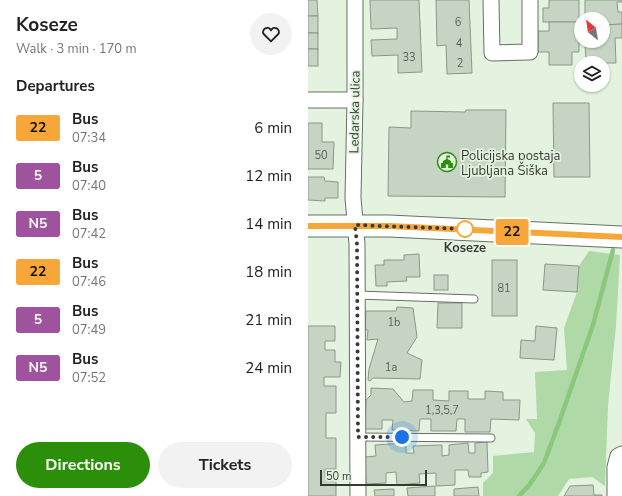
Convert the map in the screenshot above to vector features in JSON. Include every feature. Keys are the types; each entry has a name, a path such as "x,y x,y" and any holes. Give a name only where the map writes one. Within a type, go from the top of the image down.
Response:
{"main road":[{"path":"308,226 414,226 622,237"}],"street":[{"name":"Ledarska ulica","path":"355,0 353,198 357,244 358,496"},
{"path":"491,0 492,53 530,52 530,0"},
{"path":"308,100 355,100"},
{"path":"615,496 615,467 618,456 622,454"}],"lane":[{"path":"357,295 474,299"},
{"path":"358,437 491,438"}],"green space":[{"path":"589,251 620,255 616,326 608,406 605,486 592,477 569,479 558,496 483,496 483,483 493,473 493,456 534,452 535,433 526,419 537,419 535,372 567,370 564,328 577,292 579,266"}],"building":[{"path":"308,0 317,0 318,16 308,16"},
{"path":"370,0 419,0 422,72 398,73 398,55 372,56 371,40 397,39 397,28 371,29"},
{"path":"436,0 469,0 472,73 447,74 446,45 437,46"},
{"path":"549,0 579,0 579,12 574,12 574,22 543,22 543,8 549,8"},
{"path":"585,0 622,0 622,2 617,2 618,12 622,12 622,24 610,25 610,12 585,12"},
{"path":"308,16 318,16 318,33 308,33"},
{"path":"549,22 574,22 574,48 579,48 579,52 572,52 572,65 549,65 549,52 538,52 538,31 549,31"},
{"path":"622,24 622,38 615,38 616,63 610,63 610,56 586,56 585,48 610,48 610,25"},
{"path":"308,33 318,33 318,49 308,49"},
{"path":"308,49 318,49 318,66 308,66"},
{"path":"553,103 589,103 590,177 554,177"},
{"name":"Policijska postaja Ljubljana Šiška","path":"466,110 506,110 505,197 388,196 389,127 411,128 411,111 465,112"},
{"path":"308,123 322,123 322,142 334,142 333,169 308,169"},
{"path":"308,177 324,177 325,181 338,182 338,198 325,198 325,201 308,200"},
{"path":"419,254 420,277 406,277 407,281 387,282 387,286 376,286 375,265 384,265 384,260 404,260 404,255"},
{"path":"492,260 517,260 517,316 492,316"},
{"path":"545,264 579,266 577,292 543,290"},
{"path":"434,275 448,275 448,290 434,290"},
{"path":"438,303 462,303 462,328 437,328"},
{"path":"397,307 413,308 417,337 407,353 422,360 420,379 373,378 370,381 368,380 369,369 378,339 367,340 368,330 365,330 366,311 396,311"},
{"path":"308,326 335,326 335,341 325,341 325,350 335,350 335,362 341,362 340,377 324,377 324,386 336,386 336,413 326,413 326,438 336,438 336,469 325,469 325,477 336,477 336,496 308,496"},
{"path":"536,326 557,328 554,360 520,358 521,340 535,341"},
{"path":"371,388 393,389 404,402 412,401 413,390 433,390 433,400 449,401 449,391 468,391 468,399 485,399 485,391 503,392 503,400 520,400 519,420 491,419 490,432 465,432 465,419 457,419 456,431 431,431 431,419 420,419 419,431 392,430 393,420 382,420 382,429 365,429 366,400 371,395"},
{"path":"487,442 488,472 481,473 481,477 469,477 468,470 455,470 455,485 436,486 436,473 419,474 420,483 397,485 396,472 386,473 386,483 366,484 365,457 376,456 375,445 406,443 406,453 414,453 413,446 442,445 442,456 449,455 449,445 468,443 469,453 475,453 475,443"},
{"path":"593,485 594,495 602,496 564,496 570,486"},
{"path":"435,486 435,496 408,496 407,488"},
{"path":"478,487 479,496 454,496 454,489"},
{"path":"394,489 394,496 375,496 374,490"}],"waterway":[{"path":"519,496 530,484 544,463 593,325 613,250"}],"bus line":[{"name":"22","path":"308,226 389,226 622,237"}],"place":[{"name":"Policijska postaja Ljubljana Šiška","path":"447,162"},
{"name":"Koseze","path":"465,229"}],"route":[{"path":"402,437 358,437 357,244 355,225 465,229"}]}
